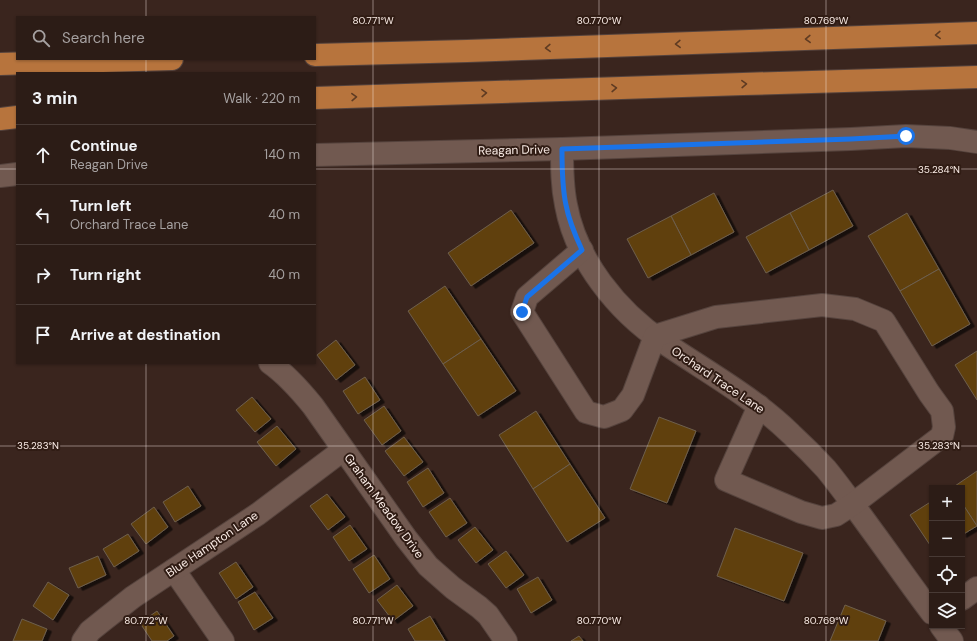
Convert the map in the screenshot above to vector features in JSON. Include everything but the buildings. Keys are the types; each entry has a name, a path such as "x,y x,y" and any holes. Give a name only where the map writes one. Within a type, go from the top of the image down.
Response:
{"highway":[{"path":"316,55 977,33"},
{"path":"0,64 138,60"},
{"path":"316,98 977,77"},
{"path":"0,119 16,117"}],"street":[{"name":"Reagan Drive","path":"316,155 562,149 906,136 928,136 977,142"},
{"name":"Orchard Trace Lane","path":"562,149 562,178 566,205 574,234 593,270 612,297 636,321 654,336 733,387 759,406 791,433 824,468 853,504 929,609"},
{"path":"0,176 16,174"},
{"path":"582,250 527,297 522,312 586,412 604,417 622,410 633,395 654,336 716,317 822,306 855,309 884,321 942,411 944,427 942,436 853,504 836,515 822,518 801,512 726,480 759,406"},
{"name":"Graham Meadow Drive","path":"271,364 298,388 313,406 406,538 428,566 453,588 479,607 488,616 506,641"},
{"name":"Blue Hampton Lane","path":"83,641 90,631 133,597 258,514 343,450"},
{"path":"174,570 223,641"},
{"path":"965,597 977,588"},
{"path":"943,629 952,641"}],"route":[{"path":"522,312 527,297 582,250 574,234 566,205 562,178 562,149 906,136"}]}
